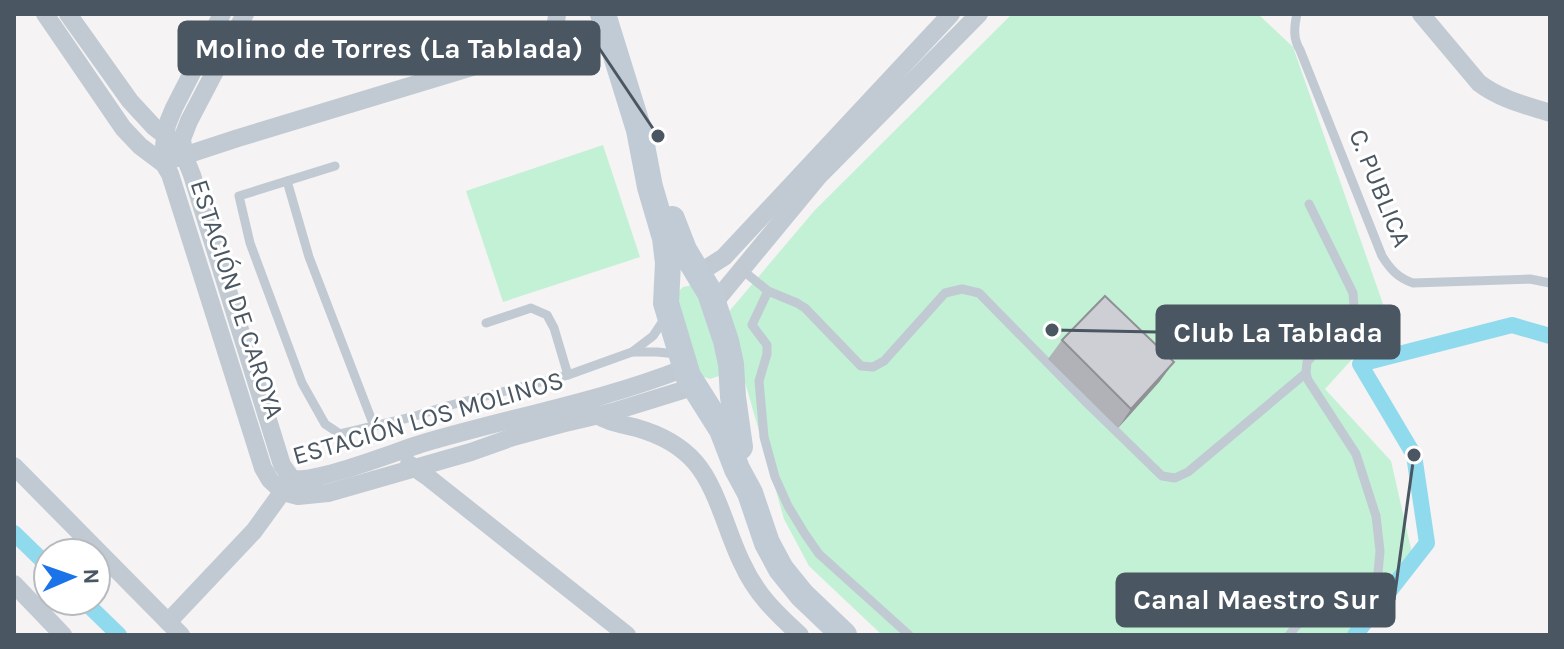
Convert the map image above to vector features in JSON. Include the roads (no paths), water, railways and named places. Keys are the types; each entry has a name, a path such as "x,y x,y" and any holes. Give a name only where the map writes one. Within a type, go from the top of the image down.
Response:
{"main road":[{"path":"603,14 639,130 681,243 714,303 731,364 735,418 750,493 762,532 781,569 802,595 844,635"},
{"path":"639,130 666,247 666,305"},
{"path":"699,273 672,283 666,292 666,305 686,370 718,422 750,493"},
{"path":"686,370 708,388 721,385 729,376 731,364"}],"street":[{"name":"ESTACIÓN DE CAROYA","path":"45,14 123,128 164,164 176,189 263,468 270,480 287,485 184,155 139,110 68,14"},
{"path":"222,14 178,99 164,135 164,164 184,155 535,48 549,39 557,14"},
{"path":"184,155 182,139 189,121 245,14"},
{"path":"699,273 724,257 776,213 951,14"},
{"path":"796,191 818,177 979,14"},
{"path":"1421,14 1489,91 1550,113"},
{"path":"139,110 161,109 178,99"},
{"path":"714,303 741,269 776,213"},
{"name":"ESTACIÓN LOS MOLINOS","path":"287,485 298,496 328,493 424,470 594,408 686,370"},
{"name":"ESTACIÓN LOS MOLINOS","path":"174,629 254,531 287,485 429,442 594,408 613,423 654,433 694,461 707,481 742,564 761,597 800,635"},
{"path":"424,470 429,442"},
{"path":"391,454 424,470 627,635"},
{"path":"14,466 174,629"},
{"path":"14,584 63,635"}],"lane":[{"name":"C. PUBLICA","path":"1297,14 1295,42 1389,267 1404,280 1413,283 1530,279 1550,283"},
{"path":"335,166 239,196 250,243 302,383 325,424 340,434 568,375 632,352 657,352 686,370"},
{"path":"287,181 309,257 374,426"},
{"path":"1289,635 1298,624 1369,589 1378,573 1380,551 1376,516 1356,454 1306,373 1307,362 1354,306 1353,293 1309,204"},
{"path":"741,269 768,291 805,308 861,366 873,367 884,361 945,293 962,289 979,293 1162,476 1175,478 1188,472 1306,373"},
{"path":"768,291 752,325 767,345 759,381 764,437 775,477 819,554 909,635"},
{"path":"632,352 658,329 666,305"},
{"path":"486,323 531,308 547,315 568,375"}],"waterway":[{"path":"1355,635 1427,543 1414,455 1360,364 1512,325 1550,336"},
{"path":"14,533 32,550"},
{"path":"100,617 119,635"}],"place":[{"name":"Molino de Torres (La Tablada)","path":"658,136"},
{"name":"Club La Tablada","path":"1052,330"},
{"name":"Canal Maestro Sur","path":"1414,455"}]}
